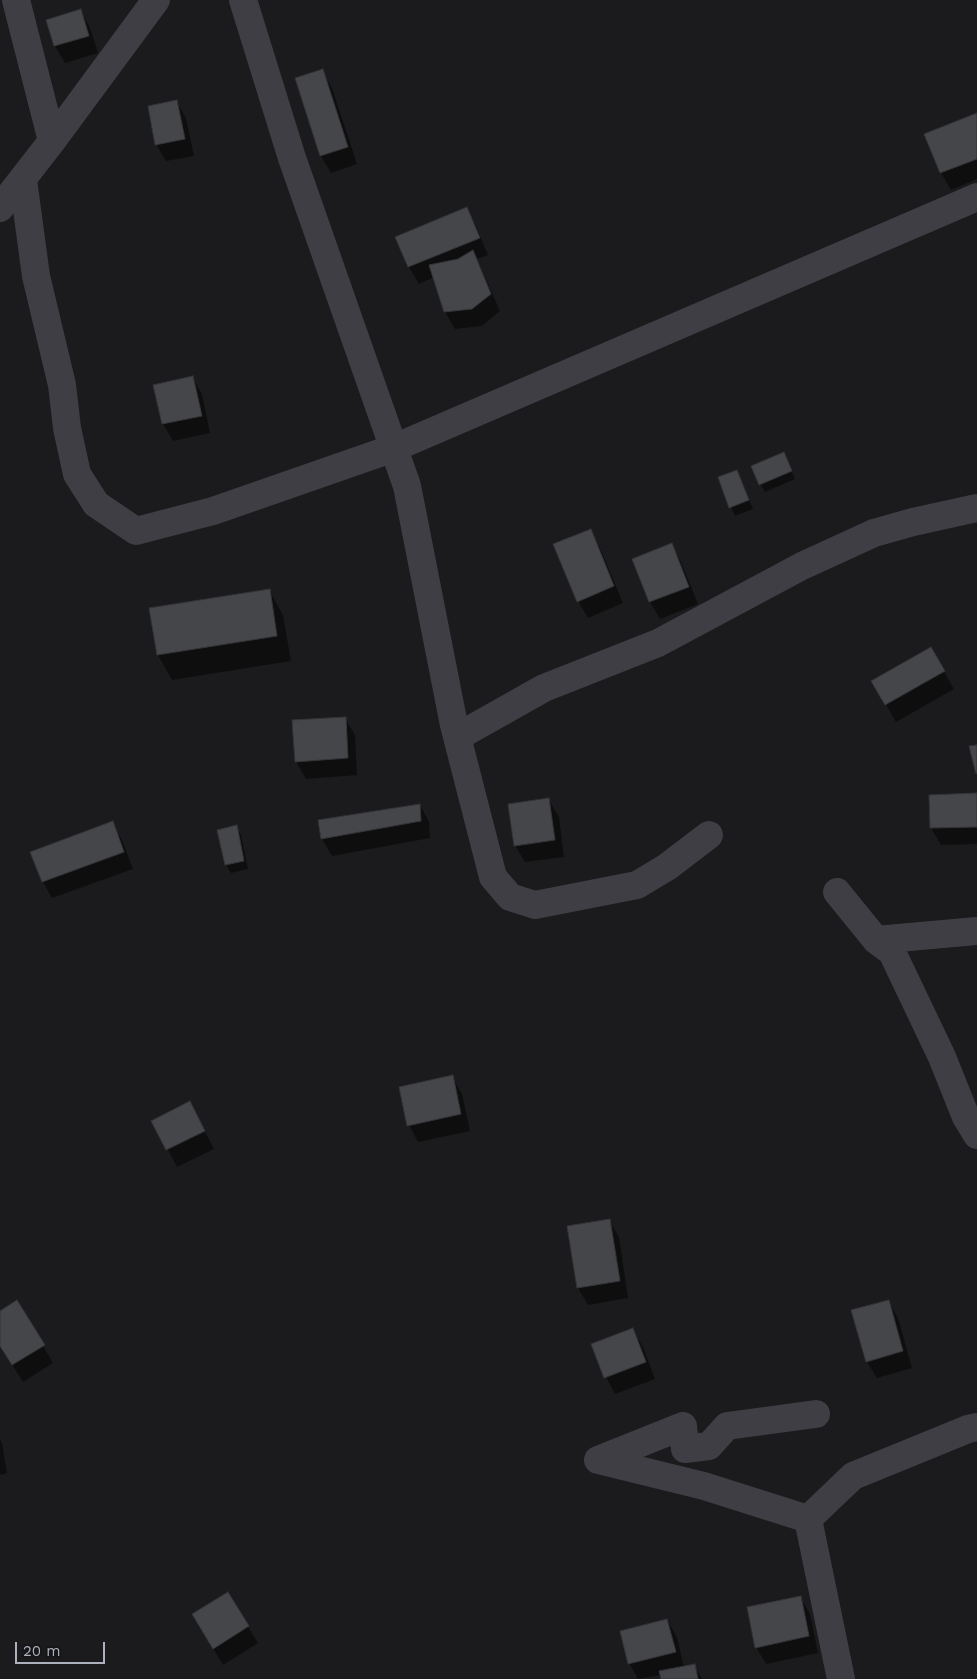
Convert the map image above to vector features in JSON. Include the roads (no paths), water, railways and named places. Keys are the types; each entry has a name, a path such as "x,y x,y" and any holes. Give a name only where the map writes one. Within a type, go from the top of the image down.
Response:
{"street":[{"path":"16,0 52,141"},
{"path":"0,208 156,0"},
{"path":"243,0 292,158 407,486 457,737 493,877 510,897 535,905 637,886 667,867 708,835"},
{"path":"22,180 36,276 62,385 67,428 77,474 96,504 136,531 213,512 394,448 977,197"},
{"path":"457,737 544,688 658,643 802,566 874,533 977,508"},
{"path":"837,892 876,940 892,952 942,1057 966,1117 977,1135"},
{"path":"876,940 977,931"},
{"path":"808,1519 704,1486 598,1460 683,1426 685,1449 709,1446 727,1426 816,1414"},
{"path":"808,1519 853,1476 977,1427"},
{"path":"808,1519 841,1679"}]}
